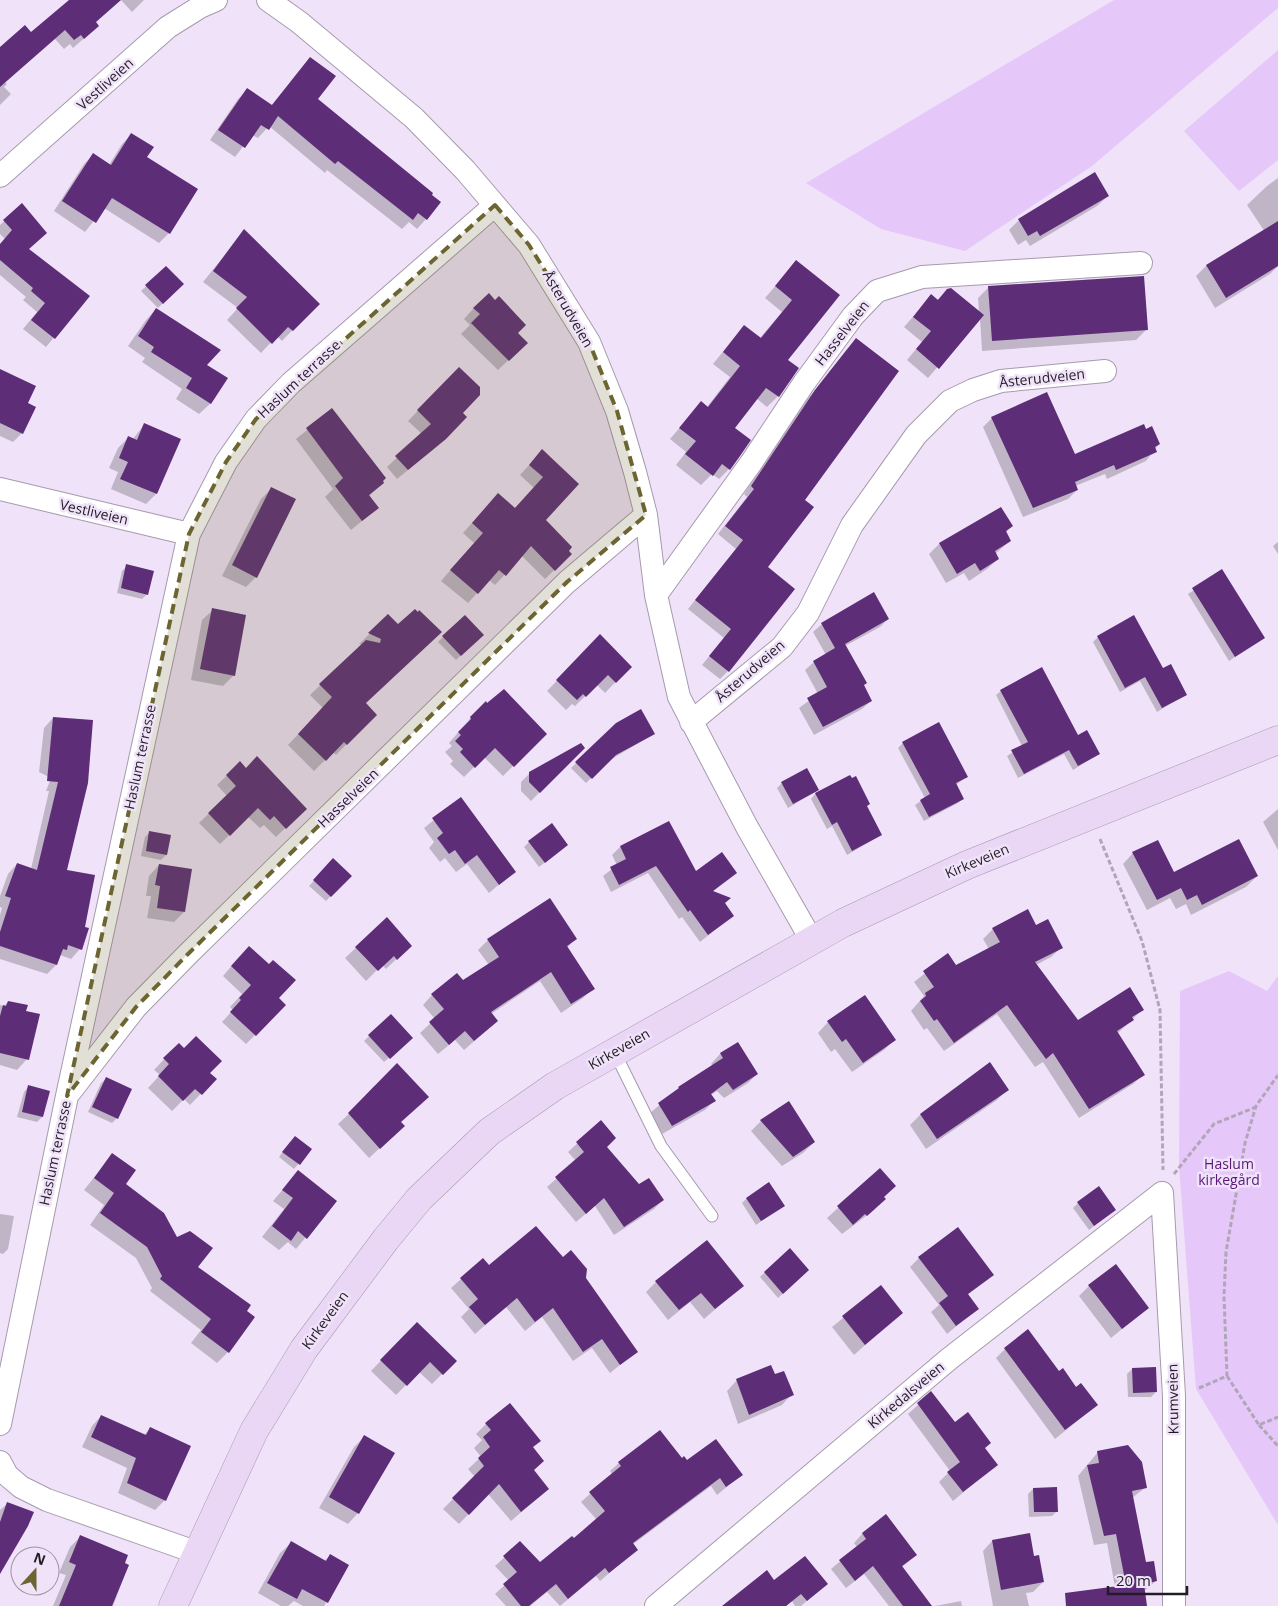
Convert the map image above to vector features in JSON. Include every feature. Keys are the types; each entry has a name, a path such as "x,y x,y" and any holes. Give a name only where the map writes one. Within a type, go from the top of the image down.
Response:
{"main road":[{"name":"Kirkeveien","path":"173,1606 245,1448 274,1395 309,1342 386,1238 442,1175 489,1132 555,1086 614,1051 812,941 909,891 967,865 1278,740"}],"street":[{"name":"Vestliveien","path":"0,176 168,27 200,7 216,0"},
{"name":"Åsterudveien","path":"268,0 298,22 414,118 530,245 590,342 617,411 646,515 656,595 679,698 747,827 812,941"},
{"name":"Haslum terrasse","path":"0,1424 66,1096 189,534 226,462 256,419 291,383 495,205"},
{"name":"Hasselveien","path":"656,595 751,463 810,375 853,316 877,291 922,277 1141,263"},
{"name":"Åsterudveien","path":"691,722 782,647 808,613 852,525 916,435 950,401 973,390 1001,381 1105,371"},
{"name":"Vestliveien","path":"0,489 189,534"},
{"name":"Hasselveien","path":"66,1096 136,1007 188,954 567,582 646,515"},
{"name":"Krumveien","path":"1162,1193 1174,1396 1174,1606"},
{"name":"Kirkedalsveien","path":"656,1606 949,1359 1162,1193"},
{"path":"0,1462 7,1475 21,1488 47,1500 198,1553"}],"lane":[{"path":"614,1051 661,1146 712,1216"}],"path":[{"path":"1096,831 1117,877 1142,941 1160,1010 1162,1193"},
{"path":"1278,1075 1256,1106 1245,1143 1226,1252 1224,1296 1227,1376 1259,1425 1278,1446"},
{"path":"1162,1193 1179,1166 1214,1124 1256,1106"},
{"path":"1174,1396 1227,1376"},
{"path":"1259,1425 1278,1417"}],"highlighted area":[{"path":"495,205 529,245 589,342 617,411 646,515 567,582 188,954 136,1007 67,1096 189,534 226,462 256,419"}],"green space":[{"path":"1114,0 1278,0 1278,8 1092,166 965,251 881,229 806,183"},
{"path":"1278,50 1278,160 1239,191 1184,131"},
{"name":"Haslum kirkegård","path":"1229,971 1267,991 1278,976 1278,1525 1196,1389 1179,1166 1180,991"}],"building":[{"path":"69,0 121,0 96,22 99,26 84,39 81,35 74,40 65,30 0,87 0,47 25,25 31,32"},
{"path":"310,57 336,76 318,99 433,193 432,195 441,202 427,220 418,213 413,220 338,161 335,164 278,116 269,130 261,125 245,148 218,130 247,88 272,105"},
{"path":"131,133 154,147 147,157 198,189 170,234 112,198 96,223 62,201 93,153 111,165"},
{"path":"1095,172 1109,196 1040,236 1037,231 1028,236 1018,219"},
{"path":"22,203 47,233 29,249 90,296 55,339 31,320 45,303 31,291 33,288 0,260 0,244 12,230 3,220"},
{"path":"1278,221 1278,266 1226,298 1206,265"},
{"path":"244,229 320,304 293,331 288,327 272,344 236,308 247,297 213,271"},
{"path":"796,260 840,295 788,360 799,368 779,397 766,388 735,428 751,440 740,456 730,470 722,464 713,476 685,454 696,441 679,428 701,401 708,407 740,366 723,352 744,325 761,338 792,300 775,286"},
{"path":"166,266 184,284 163,304 145,285"},
{"path":"1144,276 1148,330 992,341 988,286"},
{"path":"951,288 984,315 939,369 916,349 931,331 913,317 931,294 938,300 947,289"},
{"path":"489,293 495,300 499,296 526,325 518,333 528,343 509,361 471,323 480,314 473,308"},
{"path":"156,308 221,350 207,365 228,378 211,404 186,388 192,378 151,352 154,347 138,336"},
{"path":"856,338 899,371 805,500 814,507 768,567 795,589 729,672 709,656 731,629 695,600 743,540 725,526 754,489 751,486 815,390"},
{"path":"459,367 480,387 480,395 463,413 467,417 446,439 408,470 395,456 431,424 417,410"},
{"path":"0,369 36,386 28,403 36,407 23,434 0,423"},
{"path":"1047,392 1075,454 1144,424 1146,429 1152,426 1160,444 1155,447 1157,452 1116,470 1114,465 1075,482 1078,490 1033,508 991,417"},
{"path":"332,408 386,478 383,481 384,483 369,495 379,508 362,521 335,486 343,478 306,428"},
{"path":"144,423 181,439 157,494 120,479 128,462 119,458 128,436 137,440"},
{"path":"542,449 579,484 546,520 572,547 569,551 572,554 555,571 531,546 506,576 499,570 478,594 450,570 483,533 472,523 498,493 515,508 543,477 529,465"},
{"path":"271,487 296,499 257,578 232,565"},
{"path":"1001,507 1013,526 1006,531 1011,541 995,551 999,559 980,571 975,563 957,574 939,543"},
{"path":"126,564 154,571 148,595 121,588"},
{"path":"1222,569 1265,638 1235,657 1192,588"},
{"path":"874,592 889,619 845,644 867,683 864,685 872,701 823,727 807,698 827,687 813,661 835,648 821,623"},
{"path":"212,608 246,615 235,676 200,669"},
{"path":"415,609 418,612 419,610 442,632 366,703 377,715 347,745 344,742 326,761 298,734 332,697 319,684 366,640 380,643 381,639 368,633 388,614 398,624"},
{"path":"465,615 484,635 461,656 442,636"},
{"path":"1134,615 1163,668 1171,664 1187,695 1162,708 1145,677 1125,688 1097,636"},
{"path":"600,634 632,667 616,683 608,675 586,697 583,694 577,700 556,680"},
{"path":"1042,667 1078,735 1087,730 1100,754 1078,766 1069,750 1024,774 1011,750 1028,742 1000,690"},
{"path":"504,689 547,734 514,767 495,748 475,768 460,752 463,749 455,741 461,735 458,732 486,701 487,703"},
{"path":"641,709 655,734 616,755 592,779 575,762 616,723"},
{"path":"53,717 93,720 88,783 67,870 95,875 85,927 89,928 82,950 68,945 67,950 63,949 57,965 0,946 0,932 11,898 5,896 17,863 37,870 58,782 47,781"},
{"path":"939,722 968,777 956,783 964,799 929,817 920,800 930,794 902,742"},
{"path":"581,743 585,748 540,793 529,782 529,772"},
{"path":"257,756 307,809 286,829 274,816 270,820 258,808 230,836 208,813 236,786 226,775 240,761 246,768"},
{"path":"807,768 819,790 793,804 781,782"},
{"path":"850,775 852,778 856,776 870,804 867,806 882,835 852,851 837,822 832,825 815,793"},
{"path":"461,797 516,872 499,885 477,855 465,864 455,850 449,854 437,838 443,833 432,818"},
{"path":"669,821 696,871 722,852 737,873 713,891 731,898 725,903 734,916 708,935 690,910 688,912 656,866 619,885 610,867 626,859 620,846"},
{"path":"552,823 568,845 545,863 528,841"},
{"path":"149,831 171,835 167,855 146,851"},
{"path":"1239,839 1258,876 1202,905 1197,895 1187,900 1181,888 1157,900 1132,852 1158,840 1174,872"},
{"path":"333,858 352,876 331,897 313,880"},
{"path":"159,864 192,869 185,912 157,908 160,886 155,885"},
{"path":"550,898 577,939 567,946 595,989 571,1004 551,972 491,1012 498,1021 474,1041 465,1031 449,1045 429,1022 444,1009 431,994 457,973 463,980 499,957 487,939"},
{"path":"1028,909 1036,925 1048,919 1063,948 1035,962 1078,1020 1130,987 1144,1010 1132,1017 1134,1020 1117,1031 1145,1075 1089,1109 1053,1053 1046,1059 1007,1005 954,1043 937,1019 934,1021 920,1001 926,996 925,993 934,987 923,971 948,953 956,965 1000,942 992,928"},
{"path":"387,917 412,946 397,960 394,956 378,971 355,947"},
{"path":"249,946 269,964 273,960 296,980 279,998 286,1005 256,1036 230,1012 251,985 231,966"},
{"path":"865,995 896,1040 863,1063 846,1039 842,1042 827,1021"},
{"path":"8,1001 28,1005 26,1011 40,1014 29,1060 0,1053 0,1016 3,1005 6,1006"},
{"path":"391,1014 413,1038 390,1059 368,1035"},
{"path":"196,1036 222,1061 210,1073 217,1079 202,1095 195,1089 183,1101 158,1076 169,1064 163,1058 179,1043 184,1048"},
{"path":"738,1042 758,1074 733,1090 727,1082 711,1094 716,1101 672,1126 658,1103 678,1087 723,1058 720,1053"},
{"path":"990,1062 1009,1090 937,1139 920,1114"},
{"path":"397,1063 429,1097 401,1122 405,1126 380,1149 348,1113"},
{"path":"106,1077 132,1089 118,1119 92,1107"},
{"path":"28,1085 50,1091 43,1117 22,1112"},
{"path":"789,1101 815,1142 793,1157 760,1120"},
{"path":"601,1120 616,1138 607,1147 639,1184 649,1178 664,1200 624,1227 604,1198 586,1214 555,1177 584,1152 576,1142"},
{"path":"295,1136 312,1149 300,1165 282,1152"},
{"path":"112,1153 136,1170 126,1184 164,1213 177,1237 190,1231 213,1248 198,1267 251,1305 247,1311 255,1317 229,1353 201,1332 211,1319 160,1279 162,1276 147,1247 100,1213 114,1193 94,1178"},
{"path":"880,1168 896,1186 884,1197 886,1199 867,1216 865,1214 853,1225 837,1206"},
{"path":"298,1170 337,1201 307,1239 298,1231 291,1241 272,1226 293,1198 282,1190"},
{"path":"769,1182 785,1206 761,1221 746,1198"},
{"path":"1099,1186 1116,1210 1094,1226 1077,1202"},
{"path":"536,1226 563,1257 571,1250 587,1269 586,1278 638,1352 620,1365 602,1339 583,1352 553,1308 535,1322 517,1298 485,1325 469,1307 478,1299 460,1278 483,1258 489,1265"},
{"path":"958,1227 994,1275 968,1294 979,1309 956,1326 939,1303 948,1296 918,1257"},
{"path":"707,1240 744,1286 715,1309 701,1293 679,1310 655,1281"},
{"path":"790,1248 809,1270 783,1294 764,1272"},
{"path":"1116,1264 1149,1308 1122,1329 1088,1285"},
{"path":"881,1285 903,1313 865,1345 842,1316"},
{"path":"417,1322 457,1361 443,1375 430,1362 407,1386 380,1360"},
{"path":"1028,1329 1059,1371 1063,1368 1076,1387 1081,1383 1098,1405 1065,1430 1004,1348"},
{"path":"771,1365 775,1374 784,1371 794,1395 749,1415 736,1379"},
{"path":"1156,1367 1157,1392 1133,1393 1132,1368"},
{"path":"931,1391 955,1422 968,1412 991,1443 985,1448 998,1465 963,1492 947,1472 960,1462 917,1403"},
{"path":"510,1403 541,1441 533,1447 544,1461 534,1470 549,1489 521,1512 499,1484 469,1515 452,1498 484,1466 478,1458 490,1447 483,1437 491,1430 485,1423"},
{"path":"101,1415 146,1435 150,1427 191,1446 166,1501 127,1483 136,1458 91,1437"},
{"path":"660,1430 682,1458 684,1456 687,1460 716,1439 743,1475 726,1487 720,1478 633,1543 638,1550 609,1573 605,1568 568,1599 556,1584 529,1606 521,1606 503,1584 517,1572 503,1556 520,1541 540,1562 572,1536 574,1538 605,1511 589,1492 621,1466 618,1462"},
{"path":"364,1435 395,1453 359,1514 329,1497"},
{"path":"1128,1445 1142,1462 1147,1488 1132,1491 1146,1562 1154,1561 1157,1581 1144,1584 1147,1606 1066,1606 1065,1593 1126,1585 1116,1534 1104,1536 1087,1465 1099,1463 1097,1451"},
{"path":"1057,1487 1058,1512 1034,1512 1033,1488"},
{"path":"7,1502 34,1512 16,1546 10,1546 10,1557 0,1574 0,1522"},
{"path":"886,1514 917,1555 902,1566 932,1606 903,1606 873,1566 855,1581 839,1560 866,1539 862,1533"},
{"path":"1030,1533 1034,1556 1039,1555 1044,1582 1001,1590 992,1540"},
{"path":"80,1535 128,1555 125,1563 129,1565 112,1606 59,1606 76,1565 69,1562"},
{"path":"291,1541 326,1561 330,1554 349,1565 328,1603 302,1589 297,1599 267,1583"},
{"path":"805,1556 828,1584 807,1601 801,1594 786,1606 722,1606 767,1570 774,1580"}]}
